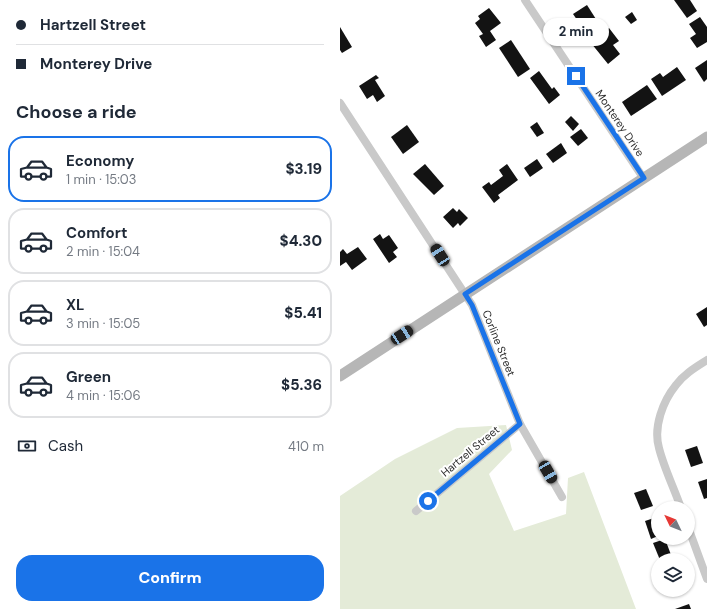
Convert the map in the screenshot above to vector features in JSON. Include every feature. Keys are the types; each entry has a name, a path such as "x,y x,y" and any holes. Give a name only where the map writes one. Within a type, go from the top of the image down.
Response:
{"main road":[{"path":"340,376 707,137"}],"street":[{"name":"Monterey Drive","path":"525,0 644,178"},
{"name":"Corline Street","path":"340,103 472,305 520,424 562,496"},
{"path":"678,501 658,446 657,427 661,412 668,396 676,384 689,372 707,360"},
{"name":"Hartzell Street","path":"416,511 520,424"},
{"path":"695,545 707,579"}],"green space":[{"path":"506,425 512,450 489,474 514,531 566,514 568,478 584,472 636,609 340,609 340,496 395,459 457,428"}],"building":[{"path":"674,0 690,0 697,11 687,18"},
{"path":"587,5 601,27 588,36 573,14"},
{"path":"489,8 501,23 490,31 496,40 486,47 479,36 483,34 475,23 480,19 478,16"},
{"path":"632,12 637,20 631,24 625,17"},
{"path":"700,17 707,27 707,42 697,48 690,38 696,34 689,24"},
{"path":"340,27 352,47 342,53 340,50"},
{"path":"609,28 619,41 613,45 620,54 608,64 591,43"},
{"path":"511,40 530,69 518,77 499,48"},
{"path":"707,60 707,79 704,82 695,68"},
{"path":"677,67 686,80 662,96 651,79 660,73 663,77"},
{"path":"539,71 552,89 554,87 560,95 549,104 530,78"},
{"path":"376,75 379,78 375,80 385,96 377,102 373,95 367,99 359,86"},
{"path":"647,85 657,99 631,116 622,102"},
{"path":"571,116 579,124 573,131 565,122"},
{"path":"537,122 544,133 537,137 530,127"},
{"path":"407,125 419,142 403,154 391,137"},
{"path":"581,129 588,138 578,146 570,137"},
{"path":"561,143 567,153 553,163 546,154"},
{"path":"537,159 543,168 530,177 524,168"},
{"path":"425,164 444,186 434,195 413,174"},
{"path":"507,164 518,180 498,195 500,198 494,203 482,187 489,182 491,185 503,176 499,170"},
{"path":"453,208 457,212 459,209 468,218 460,226 458,223 453,228 443,217"},
{"path":"380,234 383,239 389,235 398,248 393,252 397,257 389,263 373,239"},
{"path":"358,247 367,259 352,270 346,262 340,266 340,252 343,249 347,254"},
{"path":"707,307 707,325 704,327 696,314"},
{"path":"697,446 703,463 691,467 685,450"},
{"path":"707,479 707,498 704,499 698,482"},
{"path":"646,489 651,501 651,507 641,510 634,493"},
{"path":"651,519 651,539 645,521"},
{"path":"654,545 667,545 670,553 657,553"},
{"path":"689,604 691,609 675,609"}],"route":[{"path":"428,501 520,424 472,305 465,294 644,178 576,76"}]}
